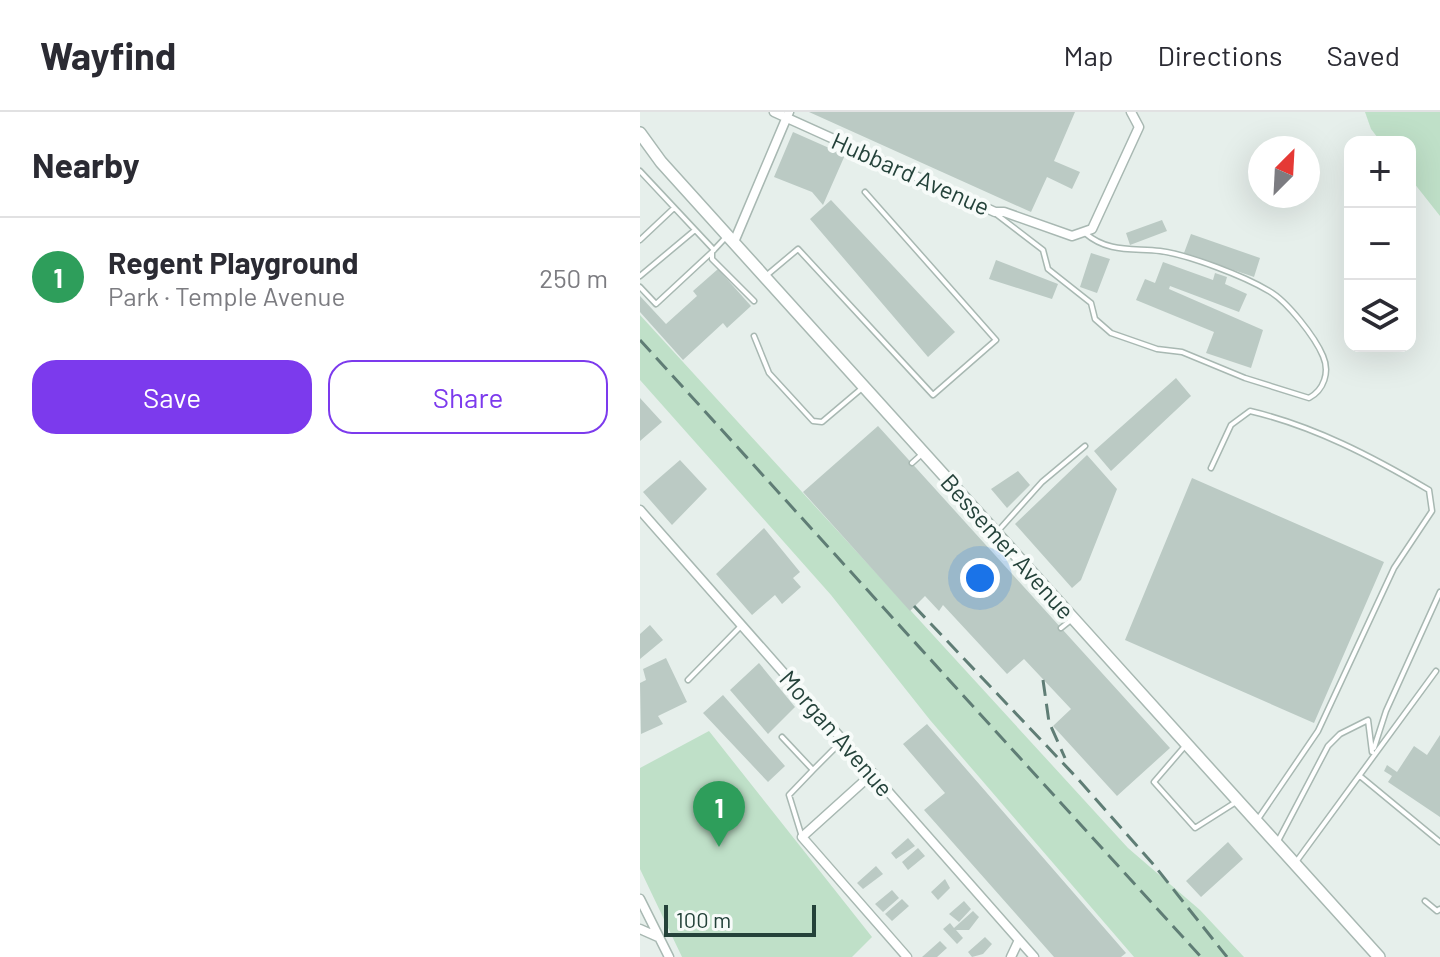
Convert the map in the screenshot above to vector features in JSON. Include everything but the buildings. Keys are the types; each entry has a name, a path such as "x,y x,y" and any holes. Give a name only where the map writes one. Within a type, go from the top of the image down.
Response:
{"street":[{"name":"Hubbard Avenue","path":"774,112 788,115 1000,212 1072,236 1083,232"},
{"path":"1083,232 1092,229 1139,127 1131,112"},
{"path":"731,239 788,115"},
{"name":"Bessemer Avenue","path":"640,133 765,277 1379,957"},
{"name":"Morgan Avenue","path":"640,510 1034,957"},
{"path":"873,773 802,837 907,957"},
{"path":"640,899 669,957"},
{"path":"640,929 658,937"},
{"path":"1011,957 1019,940"}],"lane":[{"path":"640,171 713,251 712,259 754,301"},
{"path":"765,277 798,249 933,395 996,340 865,192"},
{"path":"640,240 674,208"},
{"path":"1000,212 1043,250 1048,269 1091,303 1095,319 1111,333 1157,349 1182,352 1287,393 1309,398 1317,394 1327,373 1323,355 1293,311 1270,291 1164,252 1125,252 1093,240 1083,232"},
{"path":"640,276 695,230"},
{"path":"640,287 656,304 713,251 731,239"},
{"path":"754,336 769,373 813,421 822,422 864,386"},
{"path":"1211,468 1231,425 1250,411 1288,420 1379,460 1429,490 1432,511 1394,568 1318,731 1256,821"},
{"path":"996,533 1042,482 1085,446"},
{"path":"912,463 924,453"},
{"path":"1368,765 1386,711 1440,592"},
{"path":"1061,628 1073,618"},
{"path":"688,680 732,639 742,625"},
{"path":"1295,864 1436,671"},
{"path":"1276,843 1328,746 1340,734 1368,720 1372,752"},
{"path":"782,737 813,770"},
{"path":"802,837 789,795 843,739"},
{"path":"1187,744 1154,782 1195,828 1237,800"},
{"path":"1360,776 1440,842"},
{"path":"1425,901 1437,911 1440,909"}],"green space":[{"path":"1365,112 1440,112 1440,216 1416,186 1416,136 1376,136"},
{"path":"640,315 1128,848 1200,910 1244,957 1134,957 930,720 831,595 640,380"},
{"path":"709,731 872,937 852,957 682,957 640,869 640,768"}],"railway":[{"path":"640,340 1201,957"},
{"path":"914,606 1078,779 1154,865 1227,957"},
{"path":"1043,680 1049,722 1065,758"}],"place":[{"name":"Regent Playground","path":"719,847"}]}
